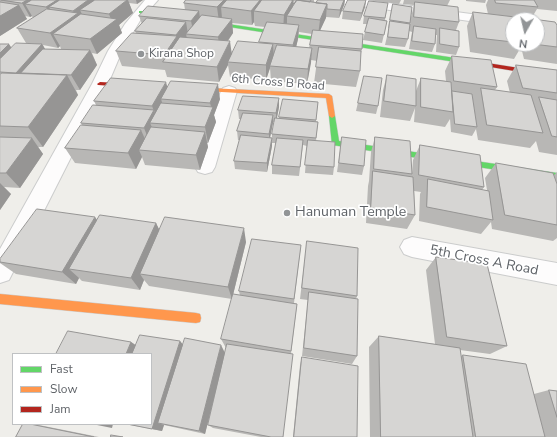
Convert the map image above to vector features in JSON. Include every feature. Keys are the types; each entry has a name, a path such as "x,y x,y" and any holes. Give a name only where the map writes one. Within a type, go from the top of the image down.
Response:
{"street":[{"path":"340,0 505,22"},
{"path":"0,272 100,84 99,64 141,7 557,76"},
{"path":"100,84 146,86"},
{"name":"6th Cross B Road","path":"176,88 329,96 335,143 557,176"},
{"path":"205,167 229,91"},
{"name":"5th Cross A Road","path":"412,247 557,274"},
{"path":"0,299 196,318"}],"building":[{"path":"1,0 27,0 22,3"},
{"path":"32,0 57,0 46,7 25,4"},
{"path":"60,0 88,0 73,11 49,7"},
{"path":"95,0 127,0 109,14 80,10"},
{"path":"186,0 224,0 217,7 184,3"},
{"path":"227,0 260,0 251,11 221,7"},
{"path":"262,0 293,0 284,15 254,11"},
{"path":"297,0 311,0 310,2"},
{"path":"297,0 327,4 320,20 287,16"},
{"path":"318,0 344,0 340,10 327,9 327,4 316,3"},
{"path":"348,0 366,0 362,13 343,11"},
{"path":"495,0 534,0 538,7 496,3"},
{"path":"369,1 388,3 385,18 364,16"},
{"path":"0,2 19,5 0,16"},
{"path":"415,2 458,7 459,22 414,17"},
{"path":"393,4 412,7 410,23 390,20"},
{"path":"148,6 199,11 191,21 139,16"},
{"path":"47,9 78,13 50,33 17,28"},
{"path":"473,12 505,16 505,41 477,38"},
{"path":"81,14 117,19 90,39 53,34"},
{"path":"202,15 232,19 218,37 186,34"},
{"path":"147,18 186,22 176,35 135,31"},
{"path":"369,18 387,21 384,35 365,32"},
{"path":"390,21 410,24 408,39 388,37"},
{"path":"545,21 555,22 557,25 557,47 545,46"},
{"path":"267,22 299,25 293,45 259,42"},
{"path":"414,26 436,29 435,44 412,41"},
{"path":"440,28 459,31 459,47 440,44"},
{"path":"313,30 363,34 362,49 310,45"},
{"path":"132,33 177,36 164,55 116,51"},
{"path":"180,37 230,41 217,67 163,62"},
{"path":"238,41 273,44 266,65 228,62"},
{"path":"16,43 42,44 16,73 0,72 0,59"},
{"path":"0,44 9,44 0,53"},
{"path":"277,45 312,48 308,69 270,66"},
{"path":"319,47 361,51 360,71 316,67"},
{"path":"43,49 90,50 71,75 21,73"},
{"path":"452,56 491,60 497,87 454,81"},
{"path":"516,65 557,70 557,93 523,88"},
{"path":"2,73 67,75 28,127 0,126 0,75"},
{"path":"387,75 416,79 416,106 384,101"},
{"path":"364,76 382,78 378,106 358,103"},
{"path":"111,78 166,82 152,106 94,101"},
{"path":"421,78 451,82 453,112 421,107"},
{"path":"171,81 218,84 210,103 161,99"},
{"path":"481,88 531,95 543,133 487,125"},
{"path":"452,91 472,94 477,127 455,124"},
{"path":"243,96 279,98 276,113 238,110"},
{"path":"539,97 557,100 557,137 552,136"},
{"path":"283,99 318,102 316,120 279,117"},
{"path":"161,103 213,107 205,127 150,123"},
{"path":"93,105 154,110 144,128 81,123"},
{"path":"243,113 273,115 269,134 237,131"},
{"path":"275,118 318,122 316,138 272,134"},
{"path":"81,125 141,130 128,153 65,148"},
{"path":"151,127 205,132 196,155 139,150"},
{"path":"241,135 272,138 267,163 234,161"},
{"path":"0,137 32,138 6,173 0,173"},
{"path":"342,137 366,140 364,166 339,163"},
{"path":"375,137 410,141 412,174 374,169"},
{"path":"277,138 303,140 300,167 272,165"},
{"path":"308,140 335,142 334,167 305,165"},
{"path":"420,145 480,155 484,187 419,175"},
{"path":"496,163 553,173 557,184 557,225 505,215"},
{"path":"373,171 413,177 415,215 371,208"},
{"path":"428,179 489,191 493,220 427,207"},
{"path":"37,209 95,217 62,272 0,262 0,259"},
{"path":"100,215 156,223 131,278 69,269"},
{"path":"165,217 244,228 228,287 140,274"},
{"path":"252,239 301,245 294,299 239,291"},
{"path":"307,241 358,248 357,296 302,288"},
{"path":"436,257 487,264 507,346 447,337"},
{"path":"309,292 358,299 357,356 304,348"},
{"path":"233,294 297,304 291,351 221,339"},
{"path":"68,331 131,342 126,353 57,353"},
{"path":"140,335 180,341 152,429 132,425 152,425 152,353 132,353"},
{"path":"379,336 460,348 473,437 381,437"},
{"path":"185,338 221,345 199,431 158,423"},
{"path":"227,344 293,354 283,437 271,437 208,425"},
{"path":"463,355 526,364 545,437 476,437"},
{"path":"302,357 358,366 357,437 294,437"},
{"path":"549,390 557,391 557,417"},
{"path":"22,425 35,425 94,437 16,437"},
{"path":"111,435 123,437 111,437"}],"traffic: fast":[{"path":"141,12 462,61"},
{"path":"332,116 335,143 557,176"}],"traffic: slow":[{"path":"189,89 329,96 332,116"},
{"path":"0,299 196,318"}],"traffic: jam":[{"path":"462,61 557,76"},
{"path":"100,84 137,86"}],"place":[{"name":"Kirana Shop","path":"141,54"},
{"name":"Hanuman Temple","path":"287,213"}]}
